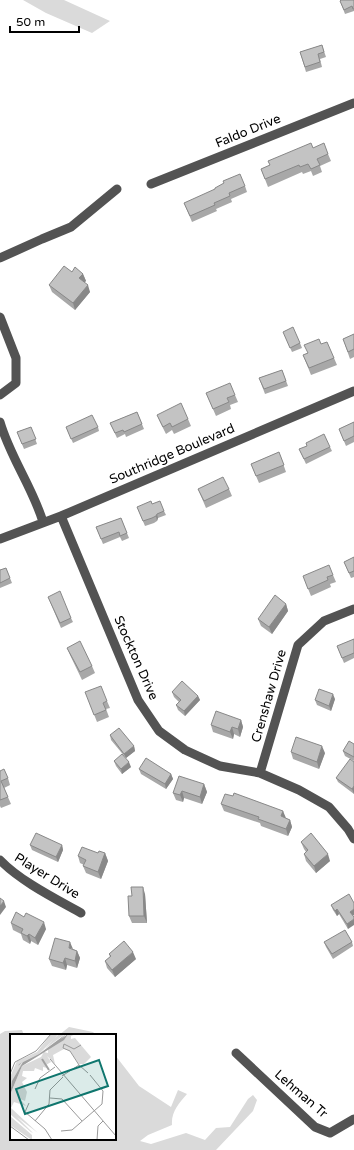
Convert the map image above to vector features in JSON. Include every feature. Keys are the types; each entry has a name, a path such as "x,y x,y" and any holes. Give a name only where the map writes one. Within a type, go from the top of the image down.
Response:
{"street":[{"name":"Faldo Drive","path":"151,184 354,103"},
{"path":"0,258 71,227 117,189"},
{"path":"0,318 16,358 16,383 0,395"},
{"name":"Southridge Boulevard","path":"0,539 61,516 354,391"},
{"path":"0,422 4,435 38,505 43,522"},
{"name":"Stockton Drive","path":"61,516 138,700 159,731 185,750 220,766 260,773 299,790 329,807 348,829 354,839"},
{"name":"Crenshaw Drive","path":"260,773 298,645 324,621 354,609"},
{"name":"Player Drive","path":"0,860 7,867 50,896 82,913"},
{"name":"Lehman Tr","path":"236,1053 315,1127 330,1133 354,1119"}],"shaded area":[{"path":"23,0 64,0 110,21 92,33 46,13"},
{"path":"69,1027 93,1032 95,1034 60,1034"},
{"path":"22,1030 24,1034 10,1034 10,1140 116,1140 116,1056 139,1086 171,1107 178,1090 187,1094 178,1104 174,1112 172,1125 148,1135 140,1141 151,1144 186,1133 205,1140 216,1128 230,1127 248,1099 253,1095 257,1100 253,1111 216,1150 0,1150 0,1034 5,1031"}],"building":[{"path":"354,0 354,9 352,6 344,10 340,1"},
{"path":"322,45 324,52 318,54 320,62 305,67 300,52"},
{"path":"311,143 313,148 324,143 328,154 317,159 320,165 311,169 308,164 300,167 299,165 265,179 261,169 270,165 268,161"},
{"path":"240,174 245,186 229,193 230,196 214,203 215,205 190,216 184,203 215,189 224,183 223,181"},
{"path":"64,266 72,272 75,267 83,274 79,278 88,285 73,303 49,285"},
{"path":"293,327 300,343 290,348 283,332"},
{"path":"354,334 354,349 348,352 343,339"},
{"path":"319,339 321,344 327,342 334,358 309,368 303,355 308,353 304,345"},
{"path":"282,370 286,381 264,389 259,378"},
{"path":"230,383 235,395 227,398 229,402 213,409 206,393"},
{"path":"181,403 188,419 172,427 170,423 163,427 157,415"},
{"path":"137,412 142,424 124,432 123,430 115,433 110,423"},
{"path":"92,415 98,427 71,439 66,427"},
{"path":"354,422 354,436 344,441 339,429"},
{"path":"31,427 36,439 22,444 17,432"},
{"path":"324,434 330,447 304,459 299,449 307,446 306,443"},
{"path":"279,452 284,465 256,476 251,464"},
{"path":"223,477 229,489 204,501 198,489"},
{"path":"151,501 152,504 160,501 164,511 143,521 137,507"},
{"path":"121,518 127,533 120,536 119,532 101,539 96,527"},
{"path":"354,557 354,571 349,573 344,562"},
{"path":"329,565 333,575 327,577 328,580 308,589 303,576"},
{"path":"6,568 10,578 0,583 0,570"},
{"path":"60,591 71,618 60,623 48,597"},
{"path":"275,595 286,604 269,627 258,619"},
{"path":"354,639 354,653 342,658 337,646"},
{"path":"80,641 92,666 80,672 67,648"},
{"path":"182,681 198,696 184,711 176,705 181,700 172,692"},
{"path":"101,686 107,701 103,703 106,710 94,715 85,692"},
{"path":"319,689 333,694 329,706 315,700"},
{"path":"216,711 241,720 238,729 232,727 230,732 211,725"},
{"path":"119,728 134,746 124,754 110,735"},
{"path":"296,737 322,746 317,762 291,752"},
{"path":"349,741 354,744 354,757 343,751"},
{"path":"122,754 129,762 121,769 114,761"},
{"path":"146,758 171,774 165,784 139,769"},
{"path":"350,759 354,762 354,786 352,789 336,778"},
{"path":"4,769 8,778 1,781 8,797 0,800 0,771"},
{"path":"179,776 204,784 200,797 182,791 180,795 173,793"},
{"path":"234,793 283,811 281,816 290,820 286,829 258,819 259,817 221,804 225,794 233,796"},
{"path":"36,833 62,845 56,857 30,845"},
{"path":"311,833 328,854 314,866 304,854 308,850 301,842"},
{"path":"82,847 98,853 99,851 105,853 98,872 83,866 86,860 78,856"},
{"path":"131,887 143,887 144,916 129,916 128,896 132,896"},
{"path":"349,894 354,903 354,909 350,912 354,919 347,924 337,909 335,911 331,905"},
{"path":"0,898 4,901 0,906"},
{"path":"16,912 24,917 26,913 44,922 35,938 29,934 27,936 21,933 23,929 11,923"},
{"path":"345,930 352,942 332,954 324,942"},
{"path":"55,938 70,942 69,948 77,951 75,961 65,958 63,963 49,959"},
{"path":"124,941 133,952 112,970 105,961 111,956 109,954"}]}
